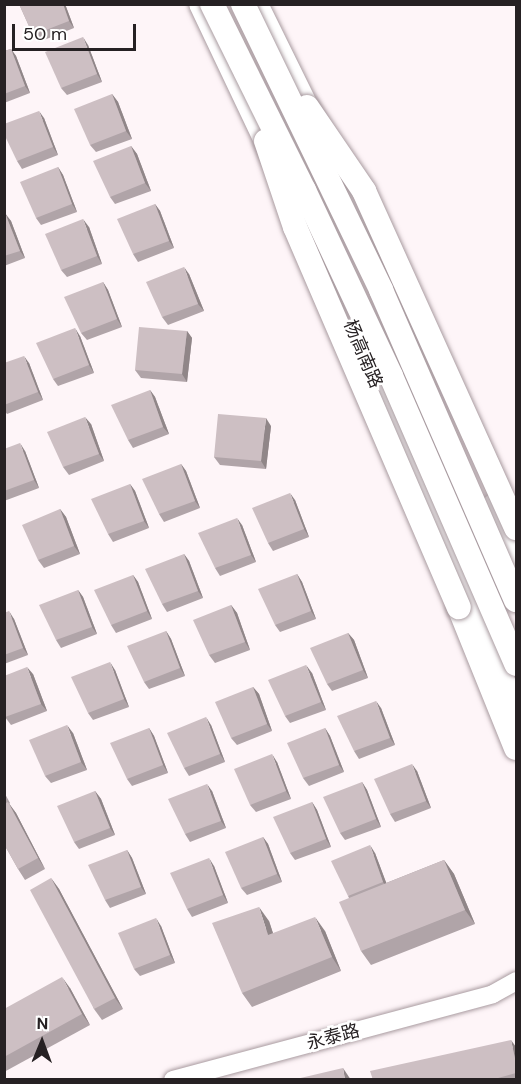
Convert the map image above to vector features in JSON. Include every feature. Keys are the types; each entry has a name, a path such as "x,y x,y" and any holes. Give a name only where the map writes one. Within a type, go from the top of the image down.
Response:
{"highway":[{"name":"杨高南路","path":"212,4 231,56 304,190 386,366 516,664"},
{"path":"243,4 364,191 516,528"},
{"path":"267,38 381,290 516,600"},
{"path":"231,56 296,227 511,712 516,748"}],"main road":[{"name":"杨高南路","path":"200,4 231,56"},
{"path":"257,4 267,38 374,241 516,559"},
{"path":"231,56 267,38"}],"street":[{"name":"永泰路","path":"173,1080 493,994 516,981"},
{"name":"永泰路","path":"493,994 516,995"}],"building":[{"path":"19,4 63,4 69,21 33,35"},
{"path":"83,37 97,74 61,88 45,52"},
{"path":"11,49 25,86 4,94 4,51"},
{"path":"112,94 126,131 90,145 74,109"},
{"path":"39,111 53,147 17,161 4,134 4,124"},
{"path":"131,146 145,183 110,197 93,161"},
{"path":"58,167 72,204 36,218 20,182"},
{"path":"155,204 169,241 133,254 117,219"},
{"path":"4,214 20,251 4,256"},
{"path":"83,219 97,256 61,270 45,234"},
{"path":"184,267 198,304 162,317 146,282"},
{"path":"103,282 117,319 81,333 64,297"},
{"path":"139,327 187,331 182,374 135,370"},
{"path":"75,328 89,365 53,379 36,343"},
{"path":"24,356 38,392 4,405 4,363"},
{"path":"150,390 163,427 128,440 111,405"},
{"path":"218,414 266,418 261,461 214,457"},
{"path":"85,417 99,454 63,467 47,432"},
{"path":"20,443 34,480 4,491 4,449"},
{"path":"181,464 195,501 159,514 142,479"},
{"path":"130,484 144,521 108,534 91,499"},
{"path":"290,493 304,529 268,543 252,508"},
{"path":"60,509 74,546 38,560 22,525"},
{"path":"237,518 251,555 215,568 198,533"},
{"path":"184,554 198,591 162,604 145,569"},
{"path":"297,574 311,611 275,625 258,589"},
{"path":"133,575 147,611 111,625 94,590"},
{"path":"78,590 92,627 56,640 39,605"},
{"path":"231,605 245,642 209,655 193,620"},
{"path":"9,611 23,648 4,655 4,613"},
{"path":"166,631 180,668 144,682 127,646"},
{"path":"348,633 363,670 327,684 310,648"},
{"path":"110,662 124,699 88,713 71,677"},
{"path":"306,665 321,702 285,716 268,680"},
{"path":"27,667 41,704 5,717 4,676"},
{"path":"253,687 267,724 231,738 215,702"},
{"path":"376,701 390,738 354,751 337,716"},
{"path":"206,717 220,754 184,768 167,733"},
{"path":"67,725 81,762 45,776 29,740"},
{"path":"149,728 163,765 127,779 110,743"},
{"path":"325,728 339,765 303,778 287,743"},
{"path":"272,754 286,791 250,805 234,769"},
{"path":"412,764 426,801 390,814 374,779"},
{"path":"362,782 376,819 340,833 323,797"},
{"path":"207,784 221,821 185,834 168,799"},
{"path":"95,791 110,828 74,842 57,806"},
{"path":"8,802 38,858 18,869 4,844 4,804"},
{"path":"312,802 326,839 290,853 273,817"},
{"path":"263,837 277,874 241,888 225,852"},
{"path":"370,845 383,882 348,896 331,861"},
{"path":"127,850 141,887 105,900 88,865"},
{"path":"209,858 223,895 187,909 170,873"},
{"path":"444,860 465,910 361,951 339,902"},
{"path":"51,878 115,998 94,1009 30,890"},
{"path":"259,907 268,935 315,917 332,957 242,993 212,923"},
{"path":"156,918 170,955 134,969 118,933"},
{"path":"62,977 82,1014 4,1057 4,1009"},
{"path":"511,1040 516,1073 491,1080 373,1080 370,1071"},
{"path":"343,1068 345,1080 292,1080"}]}
